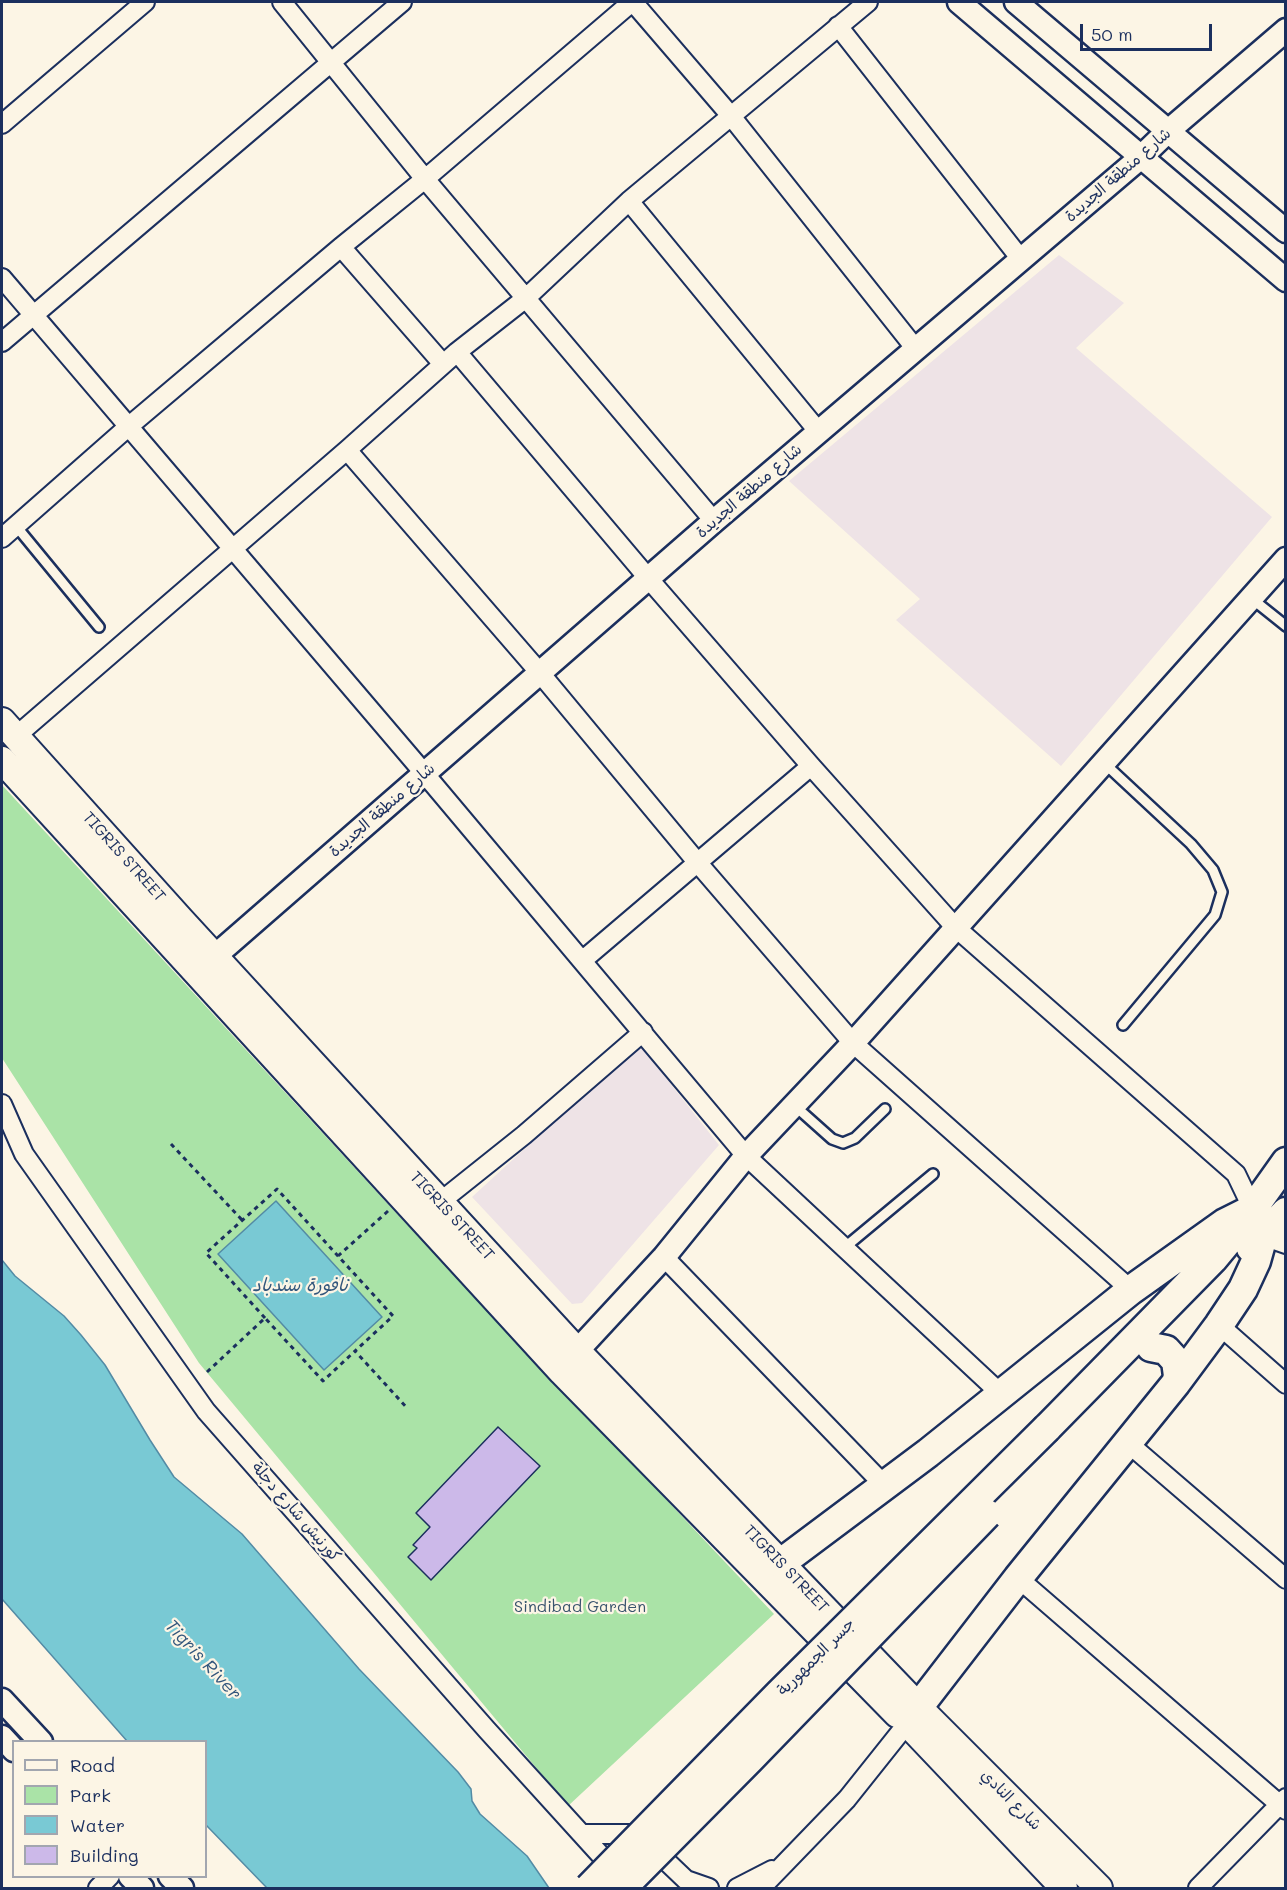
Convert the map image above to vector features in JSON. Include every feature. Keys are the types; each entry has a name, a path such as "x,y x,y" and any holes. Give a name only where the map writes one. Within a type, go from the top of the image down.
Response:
{"main road":[{"name":"TIGRIS STREET","path":"8,729 578,1352 781,1563 1064,1888"},
{"name":"TIGRIS STREET","path":"2,760 562,1372 911,1713"},
{"path":"1052,1434 1213,1259 1286,1162"},
{"path":"781,1563 885,1486 1131,1290 1225,1223 1251,1210"},
{"path":"911,1713 1176,1383 1219,1326 1256,1261 1274,1240 1286,1212"},
{"path":"1052,1434 1274,1240"},
{"path":"1151,1347 1166,1350 1176,1361 1178,1368 1176,1383"},
{"path":"562,1372 578,1352"},
{"name":"جسر الجمهورية","path":"589,1888 779,1694 1052,1434"},
{"name":"جسر الجمهورية","path":"622,1888 750,1759 1052,1434"},
{"name":"شارع النادي","path":"911,1713 1099,1888"}],"street":[{"path":"2,124 146,2"},
{"path":"282,2 425,179 714,521"},
{"path":"2,342 402,2"},
{"path":"2,538 128,427 425,179 632,2 731,116 915,348"},
{"path":"8,729 232,548 450,358 526,297 629,201 868,2"},
{"path":"960,2 1140,158 1286,280"},
{"path":"1016,2 1286,231"},
{"path":"838,26 1020,258"},
{"name":"شارع منطقة الجديدة","path":"215,956 818,431 1140,158 1286,30"},
{"path":"629,201 818,431"},
{"path":"341,247 450,358 648,578 955,927 1236,1174 1251,1210"},
{"path":"2,278 583,960 746,1156 1000,1393"},
{"path":"347,450 540,673 697,862 853,1043 1131,1290"},
{"path":"578,1352 664,1257 746,1156 853,1043 1286,559"},
{"path":"583,960 811,766"},
{"path":"440,1202 524,1135 643,1032"},
{"name":"كورنيش شارع دجلة","path":"2,1104 24,1154 206,1411 632,1888"},
{"path":"664,1257 885,1486"},
{"path":"1219,1326 1286,1384"},
{"path":"1128,1443 1286,1579"},
{"path":"1018,1578 1284,1804 1198,1888"},
{"path":"2,1700 40,1740"},
{"path":"761,1888 847,1799 911,1713"},
{"path":"582,1834 641,1836 686,1880 709,1888"},
{"path":"736,1888 783,1865"}],"lane":[{"path":"16,526 99,627"},
{"path":"1251,598 1286,626"},
{"path":"1103,762 1191,844 1213,870 1222,892 1215,915 1124,1025"},
{"path":"795,1106 832,1138 843,1143 855,1138 885,1109"},
{"path":"844,1248 933,1174"}],"path":[{"path":"171,1144 242,1220"},
{"path":"277,1189 393,1316 323,1381 206,1253 242,1220 277,1189"},
{"path":"338,1256 392,1208"},
{"path":"207,1372 265,1318"},
{"path":"355,1352 408,1409"}],"shaded area":[{"path":"1059,255 1124,303 1076,348 1272,517 1061,766 896,620 920,599 789,481"},
{"path":"639,1044 719,1145 582,1303 572,1304 472,1197"}],"green space":[{"name":"Sindibad Garden","path":"2,785 398,1215 774,1614 568,1806 199,1363 2,1058"}],"water":[{"name":"نافورة سندباد","path":"276,1201 382,1317 324,1370 218,1254"},
{"name":"Tigris River","path":"2,1260 15,1276 64,1316 105,1365 174,1477 242,1534 359,1669 458,1772 471,1789 472,1801 480,1814 527,1856 549,1888 267,1888 207,1826 207,1740 126,1740 2,1599"}],"building":[{"path":"498,1427 540,1466 431,1580 408,1557 417,1548 413,1545 430,1527 416,1513"}]}
